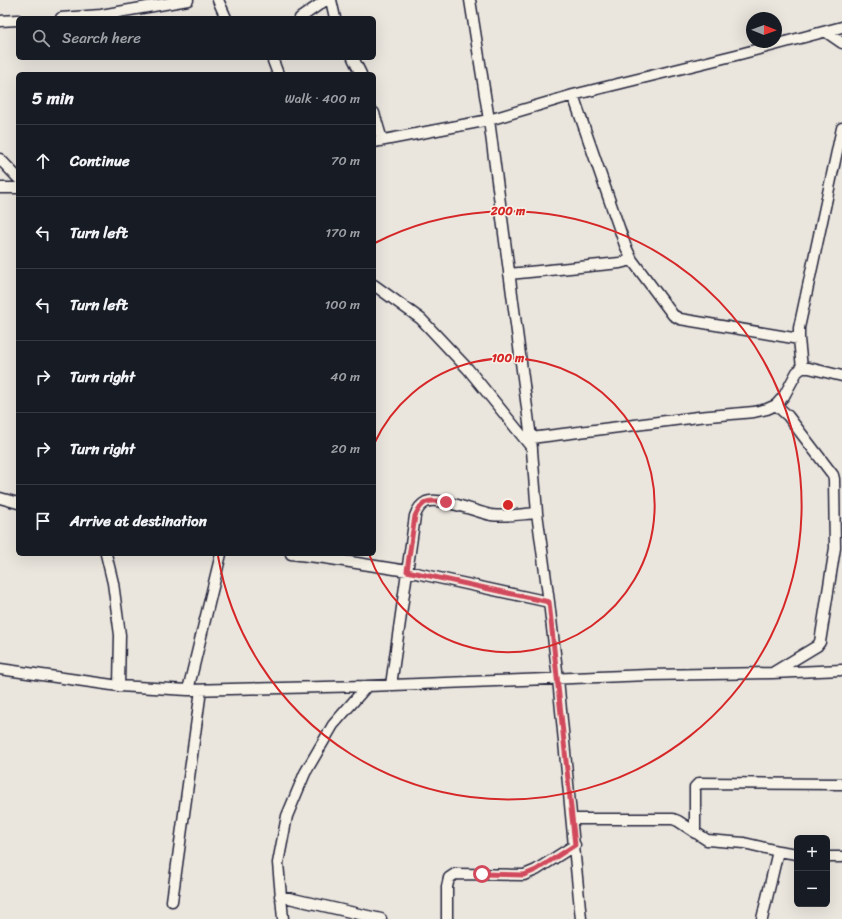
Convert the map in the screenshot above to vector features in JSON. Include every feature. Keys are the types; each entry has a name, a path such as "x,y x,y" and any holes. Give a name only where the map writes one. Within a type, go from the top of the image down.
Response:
{"street":[{"path":"87,16 188,0"},
{"path":"218,0 225,16"},
{"path":"303,16 326,0"},
{"path":"331,0 335,16"},
{"path":"470,0 489,120 531,443 537,513 558,679 582,919"},
{"path":"0,21 16,20"},
{"path":"376,127 378,141 489,120 573,94 733,56 842,28"},
{"path":"826,32 842,44"},
{"path":"273,60 277,72"},
{"path":"354,60 360,72"},
{"path":"573,94 625,245 632,260 673,316 680,319 799,339"},
{"path":"802,368 799,328 842,128"},
{"path":"0,159 16,176"},
{"path":"0,188 16,188"},
{"path":"509,274 620,263 632,260"},
{"path":"376,286 421,319 468,369 531,443"},
{"path":"531,443 698,417 754,412 776,405 784,396 797,372 802,368 809,368 842,376"},
{"path":"772,673 817,646 820,642 838,547 833,475 788,416 776,405"},
{"path":"0,498 16,502"},
{"path":"391,685 415,516 418,508 430,501 446,502 491,515 502,516 537,513"},
{"path":"106,556 113,582 120,635 119,686"},
{"path":"188,690 221,556"},
{"path":"308,556 407,571 549,602"},
{"path":"0,669 119,686 188,690 367,686 842,670"},
{"path":"283,919 278,863 287,816 305,773 333,726 367,686"},
{"path":"172,901 201,690"},
{"path":"695,833 695,787 699,783 842,784"},
{"path":"572,819 673,819 707,840 744,843 794,854"},
{"path":"447,919 447,887 449,878 455,874 524,875 536,870 575,845"},
{"path":"762,919 778,851"},
{"path":"830,857 842,858"},
{"path":"280,896 378,919"}],"route":[{"path":"446,502 430,501 422,504 418,508 415,516 407,571 549,602 575,845 536,870 524,875 482,874"}]}
